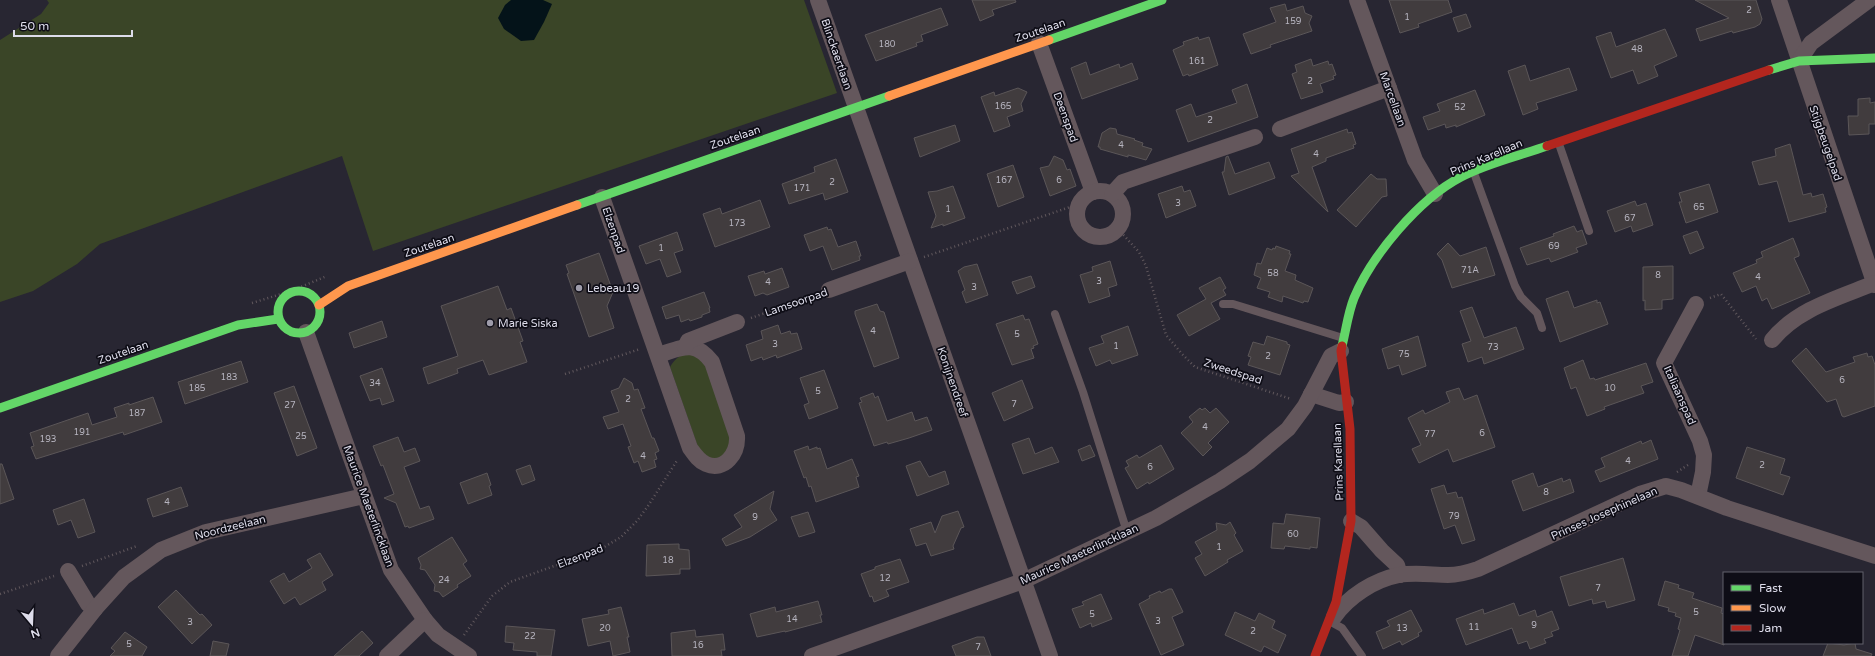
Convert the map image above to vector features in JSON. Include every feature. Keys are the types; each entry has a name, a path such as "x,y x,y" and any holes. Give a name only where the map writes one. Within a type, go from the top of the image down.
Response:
{"street":[{"name":"Blinckaertlaan","path":"818,0 856,107"},
{"name":"Zoutelaan","path":"319,304 348,286 1162,0"},
{"name":"Marcellaan","path":"1357,0 1415,160 1435,194"},
{"name":"Stijgbeugelpad","path":"1779,0 1875,284"},
{"path":"1799,61 1811,42 1869,0"},
{"name":"Deenspad","path":"1039,43 1093,192"},
{"name":"Prins Karellaan","path":"1315,656 1330,621 1336,602 1351,521 1350,429 1346,402 1342,345 1354,299 1371,265 1395,233 1435,194 1461,177 1558,141 1756,74 1799,61 1875,58"},
{"path":"1280,129 1389,88"},
{"name":"Konijnendreef","path":"856,107 1050,656"},
{"path":"1112,194 1123,182 1255,137"},
{"path":"1100,190 1112,194 1118,198 1123,210 1122,223 1112,234 1104,237 1096,237 1088,234 1082,229 1078,222 1076,214 1078,206 1086,195 1093,192 1100,190"},
{"name":"Elzenpad","path":"602,197 690,448 699,460 713,466 722,464 730,460 735,452 737,436 712,362 697,348 685,347"},
{"name":"Lamsoorpad","path":"829,290 910,261"},
{"path":"1772,340 1779,331 1795,318 1816,307 1875,284"},
{"path":"300,290 308,292 315,297 319,304 320,313 318,321 313,328 306,332 297,333 289,331 282,326 278,319 277,310 279,302 291,291 300,290"},
{"name":"Italiaanspad","path":"1696,304 1664,363 1700,441 1704,455 1703,472 1698,496"},
{"name":"Zoutelaan","path":"0,408 238,325 278,319"},
{"path":"656,349 685,347 688,341 737,322"},
{"name":"Maurice Maeterlincklaan","path":"306,332 391,570 425,620 438,635 462,652"},
{"name":"Maurice Maeterlincklaan","path":"812,656 1023,581 1127,532 1220,481 1250,461 1288,429 1308,400 1331,356 1342,345"},
{"path":"1308,400 1346,402"},
{"name":"Prinses Josephinelaan","path":"1330,621 1344,604 1368,587 1400,575 1450,575 1478,569 1640,494 1666,486 1875,556"},
{"name":"Noordzeelaan","path":"58,656 95,609 124,577 161,550 184,540 230,526 364,496"},
{"path":"1351,521 1361,527 1382,551 1397,565 1400,575"},
{"path":"68,571 88,604 95,609"},
{"path":"387,656 425,620"}],"lane":[{"path":"1558,141 1589,231"},
{"path":"1474,172 1514,286 1521,297 1537,314 1542,328"},
{"path":"1223,304 1233,304 1342,345"},
{"path":"1055,314 1083,392 1127,532"},
{"path":"1330,621 1342,628 1362,656"}],"path":[{"path":"910,261 1070,207 1078,206"},
{"name":"Zweedspad","path":"1118,229 1139,252 1146,266 1166,335 1195,367 1254,386 1308,400"},
{"name":"Lamsoorpad","path":"737,322 829,290"},
{"path":"1696,304 1720,294 1756,338 1765,343 1772,340"},
{"path":"566,374 656,349"},
{"name":"Elzenpad","path":"462,652 492,596 510,582 601,549 621,537 637,521 648,506 684,450 690,448"},
{"path":"1666,486 1667,479 1704,455"}],"green space":[{"path":"47,0 804,0 837,93 373,251 342,156 100,244 77,264 33,291 0,302 0,40 41,14 49,3"},
{"path":"692,353 706,363 733,443 721,460 701,456 670,367 679,357"}],"shaded area":[{"path":"511,0 543,0 552,4 534,40 521,41 504,29 498,18 505,5"}],"building":[{"path":"972,0 1015,0 1016,2 992,10 994,15 980,21"},
{"path":"1389,0 1448,0 1452,12 1418,24 1419,27 1400,33"},
{"path":"1695,0 1756,0 1762,19 1760,24 1755,27 1733,33 1732,31 1700,41 1696,29 1729,18"},
{"path":"1285,4 1287,11 1303,6 1305,13 1312,16 1309,23 1312,31 1270,45 1271,47 1251,54 1243,34 1276,22 1270,8"},
{"path":"941,8 948,25 921,35 923,41 916,43 917,46 876,61 865,35"},
{"path":"1466,14 1471,27 1458,32 1453,18"},
{"path":"1665,29 1677,56 1654,66 1658,76 1638,84 1633,70 1611,78 1596,37 1611,32 1616,47"},
{"path":"1198,37 1199,40 1209,37 1218,65 1189,76 1188,74 1183,76 1173,50 1184,45 1183,42"},
{"path":"1311,59 1313,66 1328,61 1329,65 1332,64 1336,75 1333,76 1334,79 1320,84 1323,92 1301,99 1292,74 1297,72 1295,65"},
{"path":"1086,62 1090,75 1119,64 1120,68 1132,63 1138,79 1082,99 1071,68"},
{"path":"1525,65 1530,81 1569,68 1577,90 1536,103 1538,109 1523,115 1508,71"},
{"path":"1247,84 1258,117 1188,142 1176,110 1191,104 1196,117 1237,103 1232,90"},
{"path":"1018,88 1027,92 1021,104 1023,111 1007,117 1010,126 994,132 981,97 994,92 995,96"},
{"path":"1475,90 1485,115 1456,127 1456,125 1446,128 1445,124 1428,130 1423,117 1440,111 1437,104"},
{"path":"1870,98 1870,103 1875,102 1875,124 1869,124 1869,134 1849,135 1848,116 1858,116 1858,99"},
{"path":"955,125 960,141 920,157 914,138"},
{"path":"1110,128 1116,129 1117,134 1135,139 1134,140 1143,143 1142,146 1152,149 1146,160 1128,155 1128,157 1100,149 1100,147 1098,147 1102,133"},
{"path":"1347,129 1348,133 1352,132 1356,144 1353,145 1354,148 1326,158 1326,161 1312,167 1328,212 1291,176 1299,173 1291,149"},
{"path":"1790,144 1803,195 1811,193 1812,197 1823,194 1827,207 1825,208 1826,212 1789,222 1777,181 1759,185 1752,162 1776,156 1775,149"},
{"path":"1054,156 1063,160 1067,170 1070,169 1076,186 1050,196 1040,168 1049,166"},
{"path":"1228,156 1235,174 1269,162 1275,178 1229,195 1222,172 1224,172 1226,157"},
{"path":"836,159 848,192 825,200 823,193 789,204 782,184 815,172 814,167"},
{"path":"1013,165 1024,197 998,207 987,174"},
{"path":"1371,174 1377,179 1386,179 1387,196 1382,197 1356,227 1337,210"},
{"path":"1709,184 1718,212 1686,223 1679,202 1682,202 1679,193"},
{"path":"953,186 965,218 943,226 943,224 931,228 936,216 928,192"},
{"path":"1182,186 1184,192 1190,190 1196,206 1166,218 1158,194"},
{"path":"760,200 770,227 715,247 703,214 720,208 722,214"},
{"path":"1635,201 1637,206 1646,203 1653,225 1633,232 1631,226 1615,232 1607,211"},
{"path":"1574,226 1577,232 1582,230 1587,244 1576,248 1578,252 1551,262 1549,258 1527,265 1520,248 1554,236 1553,234"},
{"path":"827,227 828,230 831,229 838,247 856,241 861,256 859,256 860,260 832,270 823,246 810,251 804,235"},
{"path":"1697,231 1704,248 1690,254 1683,236"},
{"path":"677,232 683,250 674,253 681,272 667,277 660,259 646,264 639,246"},
{"path":"1793,238 1799,253 1799,256 1794,258 1810,293 1772,309 1767,298 1762,301 1756,286 1742,292 1733,273 1757,263 1756,260 1763,257 1761,252"},
{"path":"1448,243 1460,256 1486,247 1495,275 1452,288 1442,260 1437,254"},
{"path":"1276,246 1290,251 1289,254 1291,254 1285,271 1296,275 1295,280 1313,288 1308,302 1304,301 1303,303 1283,296 1282,302 1268,297 1270,292 1257,288 1261,278 1254,275 1257,263 1261,264 1267,248 1272,250 1273,248 1275,249"},
{"path":"599,253 613,292 607,306 614,328 589,337 567,274 569,273 566,265"},
{"path":"1110,261 1117,285 1108,288 1110,296 1089,303 1080,275 1093,271 1092,267"},
{"path":"977,264 988,295 966,303 962,292 965,290 958,271 964,267"},
{"path":"1673,266 1673,299 1662,300 1662,309 1645,310 1645,300 1643,301 1643,267"},
{"path":"782,268 789,287 767,295 763,293 755,296 748,276 764,271 765,274"},
{"path":"1031,276 1035,287 1017,294 1012,282"},
{"path":"1220,277 1226,288 1223,290 1226,295 1211,303 1220,319 1189,336 1177,315 1206,299 1199,288"},
{"path":"498,286 507,310 511,308 523,341 520,342 527,362 489,375 483,360 457,369 458,373 428,384 423,368 458,356 441,306"},
{"path":"1568,291 1574,308 1597,300 1597,303 1600,302 1608,324 1560,342 1546,299"},
{"path":"704,292 710,312 702,315 702,317 690,321 689,319 681,322 679,315 666,319 662,307"},
{"path":"877,304 880,311 884,312 899,358 874,367 855,311"},
{"path":"1472,307 1484,338 1516,327 1524,349 1484,364 1482,357 1468,362 1462,344 1471,341 1460,311"},
{"path":"1023,315 1025,320 1029,319 1038,344 1033,346 1034,348 1031,349 1034,358 1012,365 996,324"},
{"path":"382,321 387,337 354,348 349,333"},
{"path":"778,325 781,334 790,331 791,334 797,333 802,349 777,358 776,355 763,360 762,357 751,361 746,345 763,339 761,331"},
{"path":"1128,326 1138,355 1112,364 1110,360 1096,366 1089,348 1104,343 1101,336"},
{"path":"1267,336 1287,342 1287,344 1290,345 1280,375 1248,365 1251,357 1248,356 1253,342 1264,345"},
{"path":"1418,336 1426,366 1402,375 1399,365 1388,369 1382,349"},
{"path":"1806,348 1826,372 1855,362 1853,357 1867,353 1868,357 1872,356 1875,365 1875,406 1844,417 1842,416 1836,399 1827,402 1792,361"},
{"path":"1583,360 1590,379 1594,378 1595,380 1646,363 1653,382 1641,386 1644,393 1604,407 1605,409 1587,416 1576,387 1571,389 1564,368"},
{"path":"241,361 248,382 185,404 178,382"},
{"path":"382,368 394,401 382,405 380,398 370,401 360,376"},
{"path":"824,370 838,408 809,419 804,405 809,403 800,378"},
{"path":"624,378 632,383 634,390 638,389 645,408 641,409 652,438 654,438 659,451 655,453 657,459 654,460 656,467 642,472 638,461 634,463 628,447 631,446 623,424 608,429 603,417 619,412 611,391 619,388"},
{"path":"1022,380 1033,408 1004,421 992,393"},
{"path":"294,386 317,448 297,456 274,393"},
{"path":"1459,388 1464,400 1477,395 1495,447 1453,462 1448,449 1419,463 1412,449 1421,445 1408,418 1423,410 1425,414 1450,402 1446,392"},
{"path":"873,393 875,398 878,396 887,421 912,412 915,421 927,417 932,430 888,444 887,442 874,446 859,403 862,402 860,398"},
{"path":"153,397 162,422 124,435 123,432 36,459 31,447 34,446 30,433 88,413 92,425 117,417 114,408"},
{"path":"1200,408 1202,410 1205,408 1210,413 1216,408 1229,422 1208,443 1212,447 1203,456 1181,433 1193,422 1189,417"},
{"path":"398,437 404,452 415,448 420,461 404,467 420,509 429,506 434,519 409,528 408,526 405,527 396,503 384,498 394,494 383,465 381,466 373,446"},
{"path":"1029,438 1035,454 1052,447 1059,462 1023,474 1012,444"},
{"path":"1651,440 1658,459 1600,482 1595,471 1605,467 1601,458 1641,441 1642,444"},
{"path":"1090,445 1095,456 1082,461 1078,450"},
{"path":"1161,445 1174,469 1149,484 1148,482 1137,489 1125,468 1129,466 1126,461 1137,455 1139,458"},
{"path":"808,446 809,450 817,447 817,449 820,448 827,469 852,459 859,476 856,477 859,487 816,502 811,486 809,487 806,477 804,478 794,451"},
{"path":"1747,447 1785,459 1780,474 1790,477 1783,495 1736,478"},
{"path":"920,461 929,477 945,471 949,484 917,496 906,466"},
{"path":"0,464 2,464 14,499 0,504"},
{"path":"530,465 535,480 522,485 516,470"},
{"path":"487,473 491,485 489,486 492,495 468,504 460,483"},
{"path":"1533,473 1538,487 1562,478 1563,482 1570,479 1574,492 1523,511 1512,481"},
{"path":"1444,485 1447,494 1456,492 1458,498 1462,497 1475,540 1462,544 1455,525 1444,529 1431,489"},
{"path":"181,487 188,506 153,517 147,499"},
{"path":"774,491 770,509 777,520 750,537 726,546 722,539 742,527 734,515"},
{"path":"84,499 95,532 78,538 71,520 58,525 53,510"},
{"path":"958,511 964,527 961,528 953,546 954,549 931,556 926,543 916,546 910,529 931,522 935,533 942,516"},
{"path":"808,512 815,532 799,537 791,517"},
{"path":"1286,514 1320,518 1317,548 1310,547 1310,549 1285,546 1284,549 1271,548 1273,523 1284,524"},
{"path":"1230,522 1236,533 1234,535 1243,551 1227,560 1228,562 1205,576 1195,558 1202,554 1195,542 1217,530 1216,523 1226,525"},
{"path":"452,537 467,561 463,564 471,576 443,597 439,592 434,591 435,585 425,570 420,569 421,565 418,558"},
{"path":"679,544 679,549 689,550 690,569 680,569 680,574 646,576 647,545"},
{"path":"320,553 333,575 322,582 326,590 300,605 295,597 284,604 270,581 284,573 289,582 312,568 307,560"},
{"path":"1623,558 1635,600 1607,608 1605,601 1593,604 1592,599 1569,606 1560,577"},
{"path":"900,559 909,582 886,590 889,596 874,602 872,596 870,597 861,574 875,569 875,567"},
{"path":"1665,581 1679,585 1678,588 1694,593 1692,598 1722,608 1721,613 1723,614 1724,645 1695,635 1688,656 1672,656 1680,630 1678,629 1681,618 1675,616 1676,613 1668,611 1669,608 1658,605"},
{"path":"1172,589 1183,612 1172,617 1184,645 1161,655 1139,604 1150,598 1149,596"},
{"path":"176,590 212,625 192,644 158,607"},
{"path":"1101,594 1112,619 1092,627 1091,623 1080,628 1072,609 1084,605 1082,602"},
{"path":"818,601 822,615 820,615 822,622 785,632 757,637 750,614 775,607 776,612"},
{"path":"1514,603 1519,616 1535,610 1537,617 1552,611 1559,629 1551,632 1553,636 1544,639 1546,643 1530,649 1527,641 1518,644 1512,628 1466,645 1456,619 1483,609 1484,614"},
{"path":"621,607 629,637 627,637 630,652 613,656 610,641 588,646 582,619 609,614 608,610"},
{"path":"1411,610 1422,631 1418,633 1419,636 1402,645 1400,641 1383,649 1376,632 1390,626 1387,621"},
{"path":"1235,612 1255,621 1259,613 1275,621 1272,628 1286,635 1278,653 1264,646 1261,652 1225,635"},
{"path":"506,626 555,630 551,656 537,656 537,652 513,650 514,643 505,642"},
{"path":"695,630 696,637 723,634 725,650 721,650 722,656 672,656 671,633"},
{"path":"362,631 373,643 359,656 334,656"},
{"path":"125,632 147,647 142,656 110,656 115,651 111,648"},
{"path":"977,637 984,637 991,656 956,656 952,646"},
{"path":"213,641 229,644 226,656 210,656"},
{"path":"1828,644 1855,644 1856,649 1872,654 1871,656 1823,656"}],"traffic: fast":[{"path":"1049,40 1162,0"},
{"path":"1769,70 1799,61 1875,58"},
{"path":"577,205 889,96"},
{"path":"1342,346 1352,304 1362,281 1372,264 1398,230 1413,214 1429,199 1461,177 1492,164 1547,146"},
{"path":"295,291 303,291 311,294 317,300 320,312 317,324 311,330 303,333 295,333 287,330 281,324 278,316 278,308 281,300 287,294 295,291"},
{"path":"0,408 238,325 278,319"}],"traffic: slow":[{"path":"889,96 1049,40"},
{"path":"319,305 348,286 577,205"}],"traffic: jam":[{"path":"1547,146 1769,70"},
{"path":"1315,656 1336,602 1351,521 1350,429 1341,351 1342,346"}],"place":[{"name":"Lebeau19","path":"579,288"},
{"name":"Marie Siska","path":"490,323"}]}
